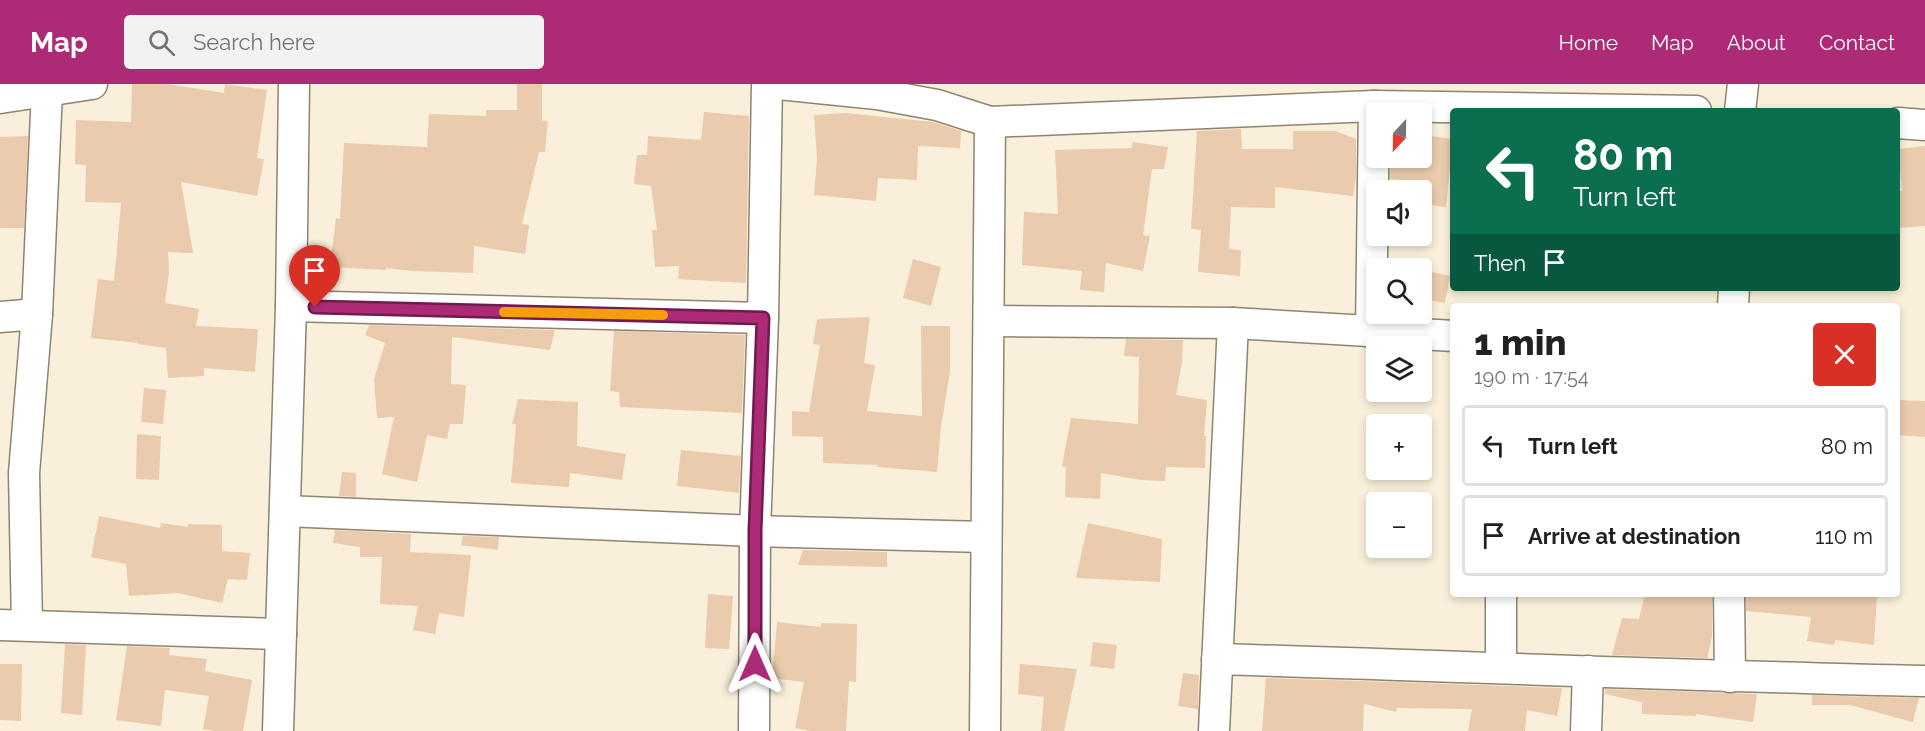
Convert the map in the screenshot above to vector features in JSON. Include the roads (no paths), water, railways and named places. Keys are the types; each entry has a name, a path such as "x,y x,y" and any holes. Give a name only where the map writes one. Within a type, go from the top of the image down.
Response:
{"street":[{"path":"0,98 92,84"},
{"path":"278,731 291,306 294,84"},
{"path":"754,731 755,531 763,318 767,84"},
{"path":"779,84 877,94 938,105 990,122 1290,97 1366,104"},
{"path":"1740,108 1743,84"},
{"path":"47,91 37,314 13,625 281,634"},
{"path":"1432,106 1535,108"},
{"path":"985,731 984,537 990,321 990,122"},
{"path":"1900,123 1925,125"},
{"path":"1371,332 1373,168"},
{"path":"291,306 763,318"},
{"path":"0,317 37,314"},
{"path":"990,321 1233,323 1450,336"},
{"path":"1214,731 1233,323"},
{"path":"285,511 755,531 984,537"},
{"path":"1501,667 1502,597"},
{"path":"1729,597 1730,677"},
{"path":"1217,659 1501,667 1730,677 1925,681"},
{"path":"1586,731 1588,671"}]}
